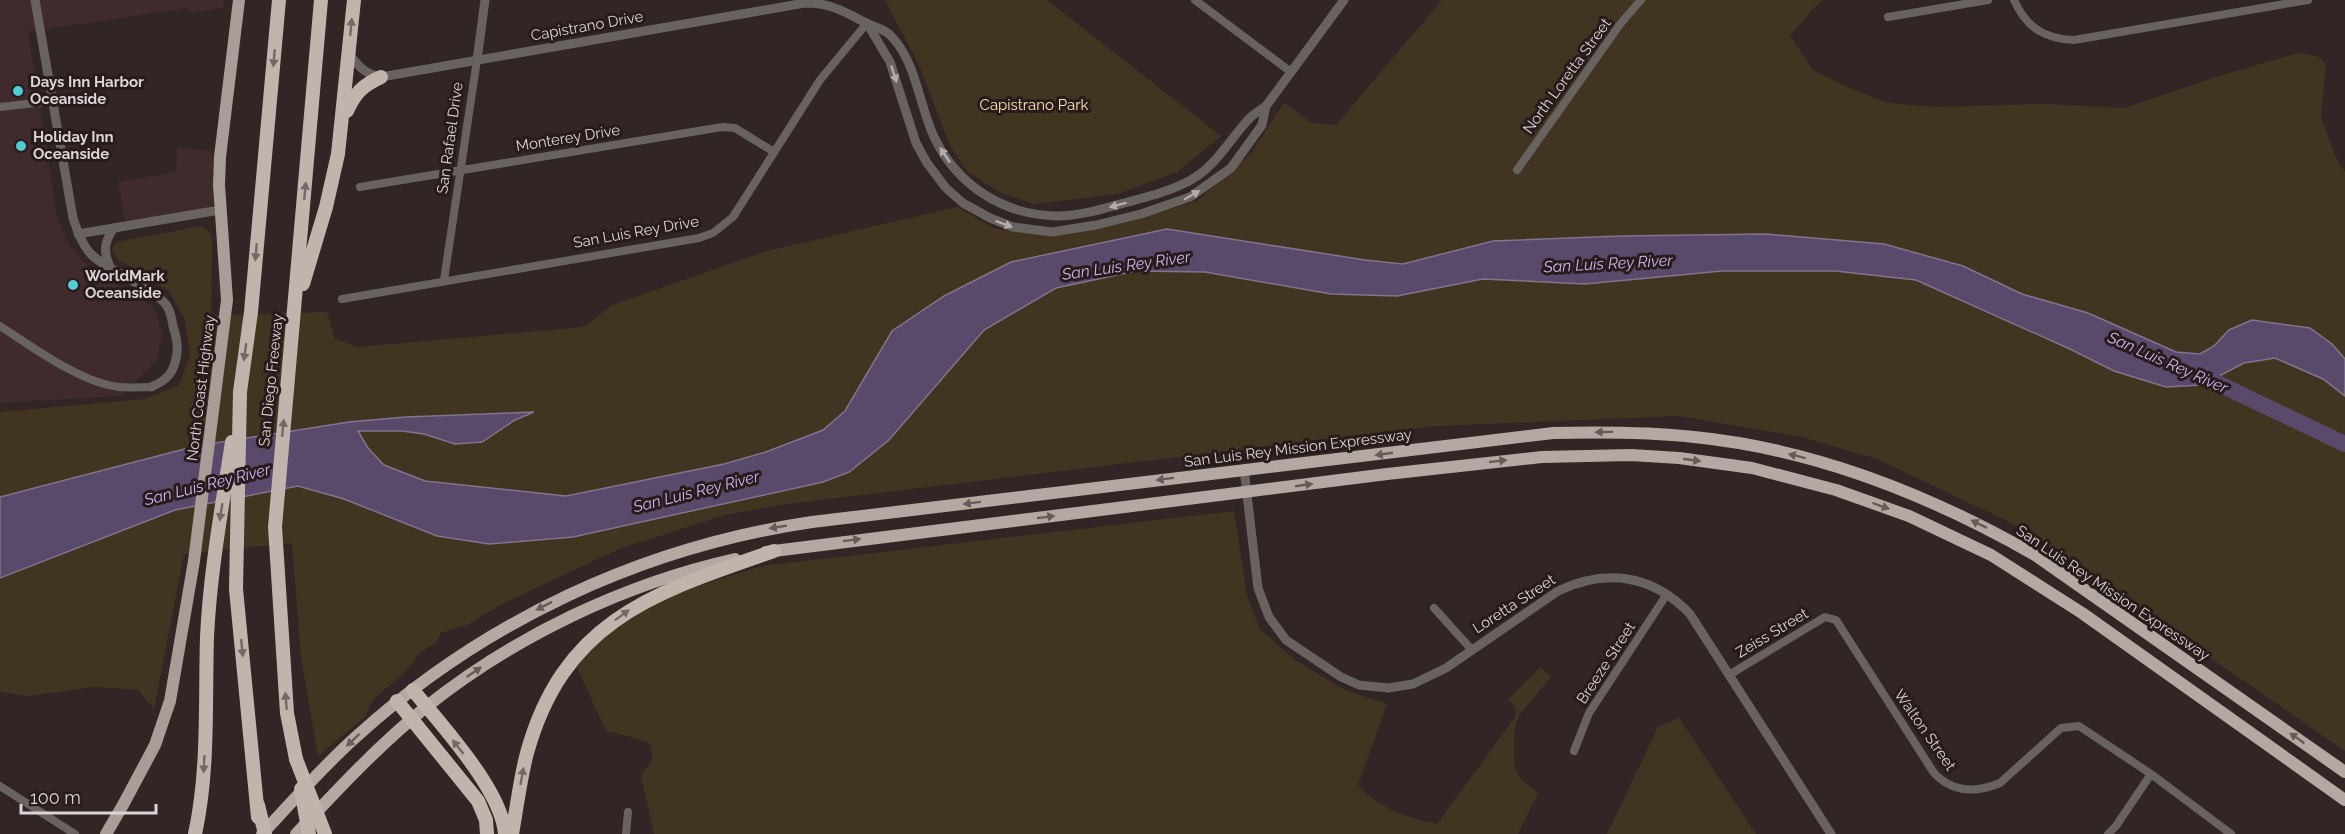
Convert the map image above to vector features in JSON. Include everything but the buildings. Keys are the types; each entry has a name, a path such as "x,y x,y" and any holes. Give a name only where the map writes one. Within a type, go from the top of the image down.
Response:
{"highway":[{"name":"San Diego Freeway","path":"262,834 236,589 240,392 250,312 279,0"},
{"name":"San Diego Freeway","path":"309,834 287,713 275,527 321,0"},
{"path":"295,312 326,207 338,154 354,0"},
{"path":"342,121 361,88 381,77"},
{"path":"195,834 201,806 207,706 207,637 213,564 240,392"},
{"name":"San Luis Rey Mission Expressway","path":"262,834 356,736 398,701 477,644 527,615 616,573 700,545 771,528 812,522 1244,469 1364,457 1491,439 1576,433 1623,432 1696,437 1776,451 1822,462 1876,479 1930,500 1986,527 2035,555 2345,772"},
{"path":"296,834 342,785 412,719 494,659 546,629 582,612 623,594 695,570 774,550 1504,460 1581,455 1679,458 1752,468 1815,484 1909,516 2001,561 2091,620 2345,800"},
{"path":"512,834 526,755 535,729 556,684 582,650 613,621 649,598 774,550"},
{"path":"413,690 492,793 504,824 505,834"},
{"path":"398,701 478,801 486,820 487,834"},
{"path":"296,759 325,834"}],"main road":[{"name":"North Coast Highway","path":"106,834 155,745 170,701 194,561 227,300 220,210 220,158 239,0"}],"street":[{"path":"0,326 97,382 117,387 151,387 165,381 172,373 176,361 178,344 168,307 160,298 90,253 78,234 73,218 35,0"},
{"name":"San Rafael Drive","path":"444,280 485,0"},
{"path":"1195,0 1291,72"},
{"name":"Capistrano Drive","path":"381,77 804,2 835,7 888,32 898,45 906,59 933,135 943,154 961,177 976,190 1002,205 1023,211 1058,216 1147,198 1190,180 1226,150 1249,119 1266,106 1344,0"},
{"name":"North Loretta Street","path":"1517,170 1621,23 1641,0"},
{"path":"1888,16 1988,0"},
{"path":"2014,0 2020,14 2030,27 2047,37 2074,40 2308,0"},
{"name":"Capistrano Drive","path":"867,23 890,62 916,143 927,163 946,188 963,202 1013,228 1052,232 1096,225 1141,214 1191,197 1230,168 1262,125 1266,106"},
{"name":"San Luis Rey Drive","path":"342,299 699,238 713,233 733,217 825,73 867,23"},
{"path":"349,54 360,69 370,75 381,77"},
{"path":"0,107 52,100"},
{"name":"Monterey Drive","path":"360,187 722,127 735,128 774,152"},
{"path":"78,234 220,210"},
{"path":"111,268 105,255 105,249 106,240 114,228"},
{"name":"Loretta Street","path":"1244,469 1262,603 1281,634 1303,652 1341,676 1359,685 1388,688 1413,684 1428,678 1558,591 1574,584 1593,579 1629,579 1648,584 1667,594 1690,614 1831,834"},
{"name":"Breeze Street","path":"1574,751 1589,713 1667,594"},
{"path":"1434,608 1472,650"},
{"name":"Zeiss Street","path":"1729,675 1825,617 1830,617"},
{"name":"Walton Street","path":"1830,617 1836,620 1934,773 1942,781 1965,790 1988,788 2000,783 2061,728 2070,725 2079,726 2151,774 2231,834"},
{"path":"2108,834 2116,826 2151,774"},
{"path":"0,786 75,834"},
{"path":"626,834 628,812"}],"shaded area":[{"path":"0,0 224,0 223,8 189,13 187,8 28,32 57,217 69,245 86,265 154,308 163,334 157,360 121,396 0,403"},
{"path":"177,147 215,152 213,208 125,222 118,182 176,172"}],"green space":[{"name":"Capistrano Park","path":"885,0 1047,0 1221,136 1177,172 1118,194 1033,204 1001,193 968,172 950,146 919,65"},
{"path":"1442,0 1823,0 1790,36 1813,70 1849,88 1888,103 1936,107 2046,104 2124,108 2219,76 2298,53 2317,56 2326,64 2321,118 2337,160 2345,172 2345,359 2332,344 2229,330 2214,346 2200,354 2176,352 2088,313 2022,294 1963,266 1884,244 1766,234 1493,241 1403,264 1167,229 1011,262 944,296 892,331 845,411 823,430 766,452 724,464 566,496 425,481 384,465 368,448 358,431 402,431 482,442 515,420 532,412 405,417 349,422 196,446 0,497 0,412 145,399 179,385 190,355 185,320 169,291 119,260 112,251 116,242 201,226 212,235 211,316 327,312 335,339 358,347 584,327 612,305 767,251 957,207 995,229 1062,235 1129,222 1197,201 1251,153 1284,103 1312,123 1336,125"},
{"path":"1136,271 1205,272 1331,294 1397,296 1483,279 1585,284 1722,271 1835,271 1916,280 2114,371 2202,385 2244,363 2275,358 2323,379 2345,396 2345,751 2024,529 1877,459 1802,437 1680,416 1437,426 787,504 725,515 619,549 502,604 467,625 441,633 436,643 421,652 403,674 372,701 366,716 318,756 301,657 292,543 184,554 154,709 138,690 95,687 28,696 0,692 0,578 175,510 298,486 344,499 437,536 489,544 573,537 889,440 984,330 1056,288"},
{"path":"1234,511 1247,596 1260,629 1295,660 1345,690 1387,704 1358,785 1384,806 1415,819 1437,824 1515,717 1516,708 1508,699 1541,667 1551,677 1519,715 1514,732 1514,765 1520,778 1538,793 1518,834 654,834 641,776 653,758 650,744 606,731 576,665 594,644 630,614 678,593 762,566"},
{"path":"1679,718 1756,834 1607,834 1658,727"}],"water":[{"path":"1167,229 1403,264 1493,241 1766,234 1884,244 1963,266 2022,294 2088,313 2176,352 2200,354 2214,346 2229,330 2252,320 2310,328 2332,344 2345,359 2345,396 2323,379 2275,358 2244,363 2202,385 2166,387 2114,371 1916,280 1835,271 1722,271 1585,284 1483,279 1397,296 1331,294 1205,272 1136,271 1056,288 984,330 889,440 849,472 823,482 573,537 489,544 437,536 344,499 298,486 175,510 0,578 0,497 196,446 349,422 405,417 534,412 515,420 482,442 455,444 424,434 402,431 358,431 368,448 384,465 425,481 566,496 724,464 766,452 823,430 845,411 892,331 944,296 1011,262"}],"waterway":[{"name":"San Luis Rey River","path":"2192,371 2345,444"}],"place":[{"name":"Days Inn Harbor Oceanside","path":"18,91"},
{"name":"Holiday Inn Oceanside","path":"21,146"},
{"name":"WorldMark Oceanside","path":"73,285"}]}
